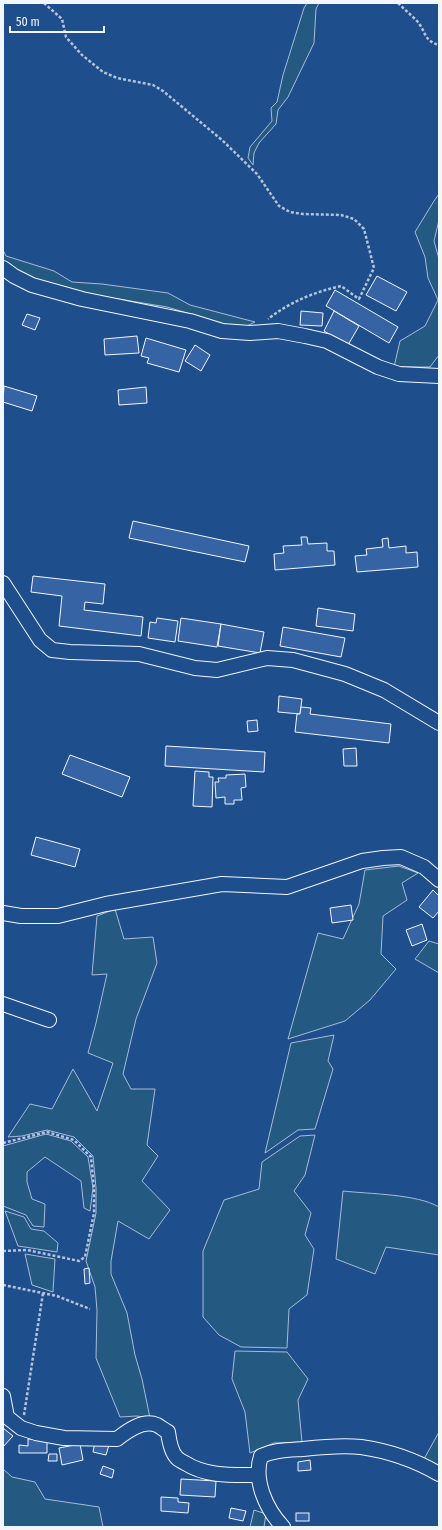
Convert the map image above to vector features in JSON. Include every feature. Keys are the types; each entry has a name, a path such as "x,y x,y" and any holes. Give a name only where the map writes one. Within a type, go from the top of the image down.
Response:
{"street":[{"path":"3,268 14,276 32,285 82,299 183,320 222,331 278,331 305,336 327,341 378,367 399,374 439,376"},
{"path":"3,583 40,640 52,650 139,654 195,668 217,670 267,658 293,660 345,674 384,690 439,723"},
{"path":"3,913 21,916 58,916 106,904 222,884 287,887 362,861 383,858 401,857 424,867 439,880"},
{"path":"3,1004 49,1020"},
{"path":"3,1396 7,1417 22,1428 64,1438 117,1440 127,1430 142,1424 156,1424 168,1432 171,1447 177,1458 193,1468 208,1473 224,1475 258,1475"},
{"path":"283,1527 268,1505 261,1489 258,1475 258,1465 261,1456 271,1452 318,1448 360,1447 403,1457 424,1465 439,1474"}],"path":[{"path":"44,3 62,19 66,37 82,55 103,72 117,78 153,85 163,91 222,140 257,174 279,206 290,212 303,214 340,215 354,219 364,229 374,268 359,300 341,286 321,290 287,305 250,332"},
{"path":"398,3 418,22 424,34 431,43 439,44"},
{"path":"3,1142 47,1132 74,1140 91,1157 94,1189 94,1213 85,1257 79,1262 27,1250 3,1252"},
{"path":"3,1285 57,1296 90,1309"},
{"path":"22,1428 43,1293"}],"shaded area":[{"path":"307,3 319,3 316,9 314,43 288,97 278,110 276,124 259,143 254,153 253,165 248,158 250,147 272,121 271,108 277,102 283,75 304,8"},
{"path":"439,194 439,220 434,241 439,259 439,355 430,367 394,367 400,341 425,326 438,300 428,278 425,257 415,232"},
{"path":"3,250 6,256 54,271 72,282 102,284 168,293 190,305 255,322 241,329 167,307 58,289 35,280 3,263"},
{"path":"399,866 418,873 402,883 407,900 383,916 381,954 396,969 370,1000 345,1021 288,1039 318,933 343,939 359,904 365,870"},
{"path":"115,909 124,939 153,937 157,963 136,1019 123,1074 131,1089 155,1089 147,1145 158,1156 142,1181 170,1210 149,1239 118,1221 111,1261 111,1274 127,1313 150,1418 137,1416 120,1417 96,1358 97,1310 95,1287 86,1261 96,1213 96,1188 93,1156 74,1137 47,1130 22,1136 8,1137 30,1104 52,1109 73,1069 97,1111 113,1063 88,1053 107,974 92,975 97,916"},
{"path":"429,941 439,944 439,973 415,959"},
{"path":"334,1035 328,1061 333,1069 315,1129 298,1130 265,1153 291,1043"},
{"path":"46,1134 71,1141 88,1157 93,1188 90,1211 84,1208 81,1181 45,1157 27,1172 27,1182 32,1199 45,1204 44,1227 33,1226 26,1215 3,1206 3,1146"},
{"path":"315,1135 305,1175 294,1191 311,1213 305,1235 314,1249 307,1295 289,1309 287,1348 241,1347 219,1335 203,1317 203,1251 224,1200 259,1189 262,1162 300,1136"},
{"path":"343,1191 419,1199 439,1207 439,1255 386,1247 375,1274 336,1259"},
{"path":"5,1211 24,1217 31,1229 44,1231 58,1243 57,1252 18,1246"},
{"path":"25,1254 55,1259 53,1292 32,1285"},
{"path":"235,1351 287,1352 308,1379 298,1400 302,1442 274,1443 250,1453 245,1412 232,1379"},
{"path":"439,1432 439,1468 424,1459"},
{"path":"3,1469 12,1477 35,1482 45,1499 99,1507 103,1527 3,1527"},
{"path":"254,1510 266,1514 264,1527 250,1527"}],"building":[{"path":"377,276 407,292 396,311 366,295"},
{"path":"335,290 398,327 389,343 326,306"},
{"path":"301,311 323,313 322,326 300,325"},
{"path":"334,311 359,326 348,345 324,331"},
{"path":"27,314 40,318 35,330 22,325"},
{"path":"137,336 139,353 105,355 104,339"},
{"path":"146,338 186,350 179,372 147,363 149,358 141,356"},
{"path":"195,345 210,355 201,371 185,361"},
{"path":"4,386 37,396 32,411 3,402"},
{"path":"146,387 147,403 119,405 118,390"},
{"path":"133,521 249,546 245,562 129,538"},
{"path":"301,537 307,537 308,544 327,543 327,551 334,551 335,565 275,570 274,554 284,553 283,546 302,545"},
{"path":"388,538 389,548 406,546 406,553 417,552 418,567 357,572 355,556 367,555 366,549 383,547 382,539"},
{"path":"33,576 105,584 103,604 85,602 84,610 143,617 141,636 59,626 62,596 31,592"},
{"path":"318,608 355,614 353,631 316,626"},
{"path":"157,618 178,621 175,642 148,638 150,622 156,623"},
{"path":"181,618 221,624 217,647 178,641"},
{"path":"221,624 264,632 260,653 218,646"},
{"path":"283,627 345,638 341,657 280,646"},
{"path":"279,696 302,699 300,714 278,712"},
{"path":"301,707 311,708 310,714 391,724 389,743 295,732 297,714 300,714"},
{"path":"257,720 258,731 248,732 247,721"},
{"path":"166,746 265,752 264,772 165,766"},
{"path":"356,748 357,766 344,766 343,749"},
{"path":"70,755 130,777 122,797 62,774"},
{"path":"195,771 209,772 209,777 213,777 212,807 193,806"},
{"path":"245,774 246,787 241,788 242,800 234,800 234,804 225,804 225,797 216,798 215,782 219,782 218,778 226,778 226,775"},
{"path":"36,837 80,849 75,867 31,855"},
{"path":"433,890 439,896 439,911 433,918 419,907"},
{"path":"351,905 353,920 332,923 330,908"},
{"path":"422,924 427,940 412,946 406,930"},
{"path":"89,1268 90,1283 85,1284 84,1269"},
{"path":"3,1428 13,1436 3,1447"},
{"path":"28,1439 47,1439 47,1453 19,1453 19,1445 28,1446"},
{"path":"95,1442 109,1445 106,1455 93,1452"},
{"path":"80,1444 83,1460 62,1465 59,1448"},
{"path":"49,1454 57,1454 57,1461 48,1461"},
{"path":"310,1460 311,1470 298,1471 298,1462"},
{"path":"103,1466 114,1470 112,1478 100,1474"},
{"path":"181,1479 216,1481 215,1497 180,1495"},
{"path":"161,1497 178,1498 178,1502 189,1503 188,1513 161,1511"},
{"path":"231,1508 246,1511 243,1521 229,1518"},
{"path":"296,1513 309,1513 309,1521 296,1521"}]}
